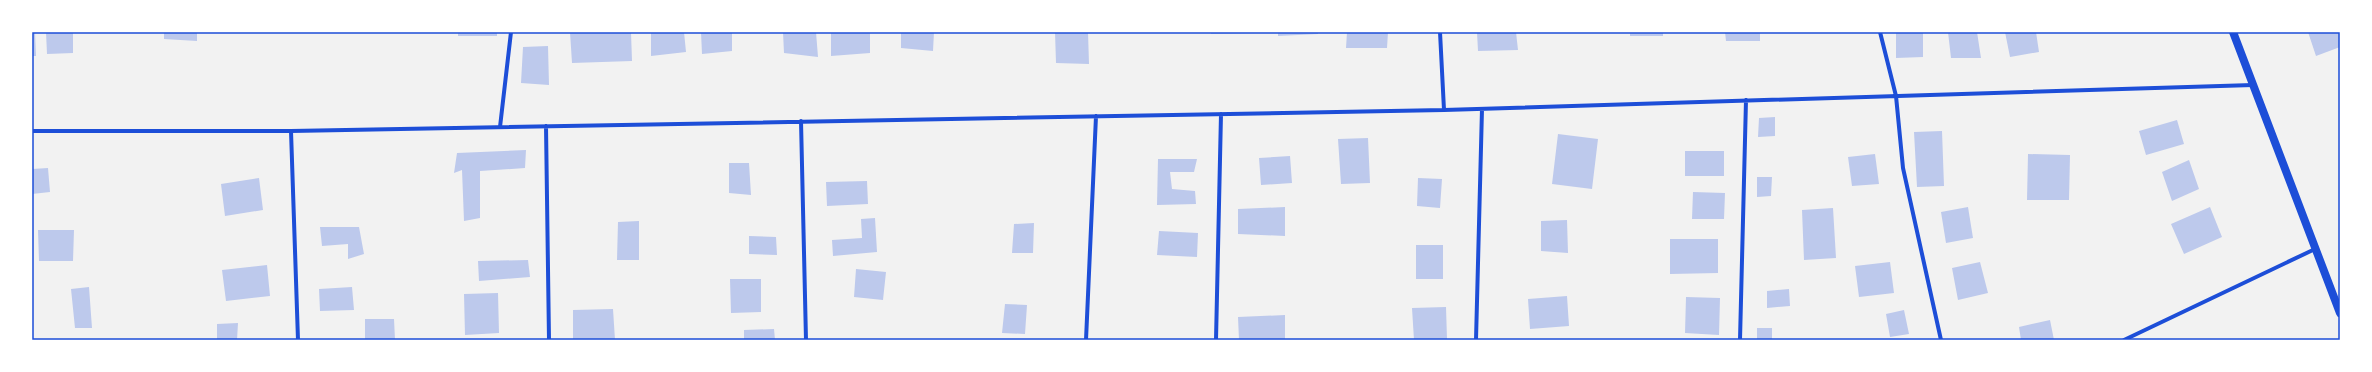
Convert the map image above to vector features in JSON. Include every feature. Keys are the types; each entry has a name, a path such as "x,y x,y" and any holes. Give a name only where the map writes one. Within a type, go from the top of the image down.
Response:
{"main road":[{"path":"2233,32 2340,313"}],"street":[{"path":"500,126 511,32"},
{"path":"1440,32 1444,110"},
{"path":"1880,32 1896,96 1903,168 1941,340"},
{"path":"32,131 291,131 1444,110 2253,85"},
{"path":"1740,340 1746,100"},
{"path":"1476,340 1482,108"},
{"path":"1216,340 1221,114"},
{"path":"1086,340 1096,116"},
{"path":"800,121 806,340"},
{"path":"546,126 548,340"},
{"path":"291,131 298,340"},
{"path":"2124,340 2315,249"}],"building":[{"path":"32,32 35,32 36,56 32,56"},
{"path":"46,32 73,32 73,53 47,54"},
{"path":"164,32 197,32 197,41 164,39"},
{"path":"458,32 497,32 497,36 458,36"},
{"path":"570,32 631,32 632,61 572,63"},
{"path":"651,32 684,32 686,52 651,56"},
{"path":"701,32 732,32 732,51 702,54"},
{"path":"783,32 816,32 818,57 784,53"},
{"path":"831,32 870,32 870,53 831,56"},
{"path":"901,32 934,32 933,51 901,48"},
{"path":"1055,32 1088,32 1089,64 1056,63"},
{"path":"1211,32 1256,32 1256,33 1211,34"},
{"path":"1278,32 1318,32 1318,34 1278,36"},
{"path":"1347,32 1388,32 1387,48 1346,48"},
{"path":"1477,32 1516,32 1518,50 1478,51"},
{"path":"1630,32 1663,32 1663,36 1630,36"},
{"path":"1725,32 1760,32 1760,41 1726,41"},
{"path":"1896,32 1923,32 1923,57 1896,58"},
{"path":"1948,32 1977,32 1981,58 1951,58"},
{"path":"2005,32 2036,32 2039,52 2010,57"},
{"path":"2308,32 2340,32 2340,47 2316,56"},
{"path":"548,46 549,85 521,83 523,47"},
{"path":"1775,117 1775,136 1758,137 1759,118"},
{"path":"2177,120 2184,144 2146,155 2139,131"},
{"path":"1942,131 1944,186 1917,187 1914,132"},
{"path":"1558,134 1598,139 1592,189 1552,184"},
{"path":"1368,138 1370,183 1341,184 1338,139"},
{"path":"526,150 525,168 480,171 480,218 464,221 462,170 454,173 457,153"},
{"path":"1685,151 1724,151 1724,176 1685,176"},
{"path":"1875,154 1879,184 1852,186 1848,157"},
{"path":"2028,154 2070,155 2069,200 2027,200"},
{"path":"1290,156 1292,183 1261,185 1259,158"},
{"path":"1158,159 1197,159 1194,172 1170,172 1172,189 1195,191 1196,204 1157,205"},
{"path":"2189,160 2199,189 2172,201 2162,172"},
{"path":"729,163 749,163 751,195 729,193"},
{"path":"48,168 50,192 32,194 32,169"},
{"path":"1757,177 1772,177 1771,196 1757,197"},
{"path":"259,178 263,210 225,216 221,184"},
{"path":"1418,178 1442,179 1440,208 1417,206"},
{"path":"867,181 868,204 827,206 826,182"},
{"path":"1693,192 1725,193 1724,219 1692,219"},
{"path":"1285,207 1285,236 1238,234 1238,209"},
{"path":"1968,207 1973,238 1946,243 1941,212"},
{"path":"2210,207 2222,237 2184,254 2171,224"},
{"path":"1833,208 1836,258 1804,260 1802,210"},
{"path":"875,218 877,252 833,256 832,240 862,238 861,219"},
{"path":"1567,220 1568,253 1541,251 1541,221"},
{"path":"639,221 639,260 617,260 618,222"},
{"path":"1034,223 1033,253 1012,253 1014,224"},
{"path":"320,227 359,227 364,254 348,259 348,244 322,246"},
{"path":"38,230 74,230 73,261 39,261"},
{"path":"1159,231 1198,233 1197,257 1157,255"},
{"path":"749,236 776,237 777,255 749,254"},
{"path":"1670,239 1718,239 1718,273 1670,274"},
{"path":"1416,245 1443,245 1443,279 1416,279"},
{"path":"528,260 530,277 479,281 478,261"},
{"path":"1890,262 1894,293 1859,297 1855,266"},
{"path":"1980,262 1988,293 1958,300 1952,268"},
{"path":"267,265 270,296 226,301 222,270"},
{"path":"856,269 886,272 883,300 854,297"},
{"path":"730,279 761,279 761,312 731,313"},
{"path":"89,287 92,328 75,328 71,289"},
{"path":"352,287 354,310 320,311 319,289"},
{"path":"1789,289 1790,306 1767,308 1767,291"},
{"path":"498,293 499,333 465,335 464,294"},
{"path":"1567,296 1569,326 1530,329 1528,299"},
{"path":"1686,297 1720,298 1719,335 1685,333"},
{"path":"1005,304 1027,305 1025,334 1002,333"},
{"path":"1446,307 1447,339 1414,340 1412,308"},
{"path":"613,309 615,340 573,340 573,310"},
{"path":"1904,310 1909,334 1890,337 1886,314"},
{"path":"1285,315 1285,340 1239,340 1238,317"},
{"path":"365,319 394,319 395,340 365,340"},
{"path":"2050,320 2054,340 2021,340 2019,327"},
{"path":"238,323 237,340 217,340 217,324"},
{"path":"1757,328 1772,328 1772,340 1757,340"},
{"path":"774,329 775,340 744,340 744,330"}]}
